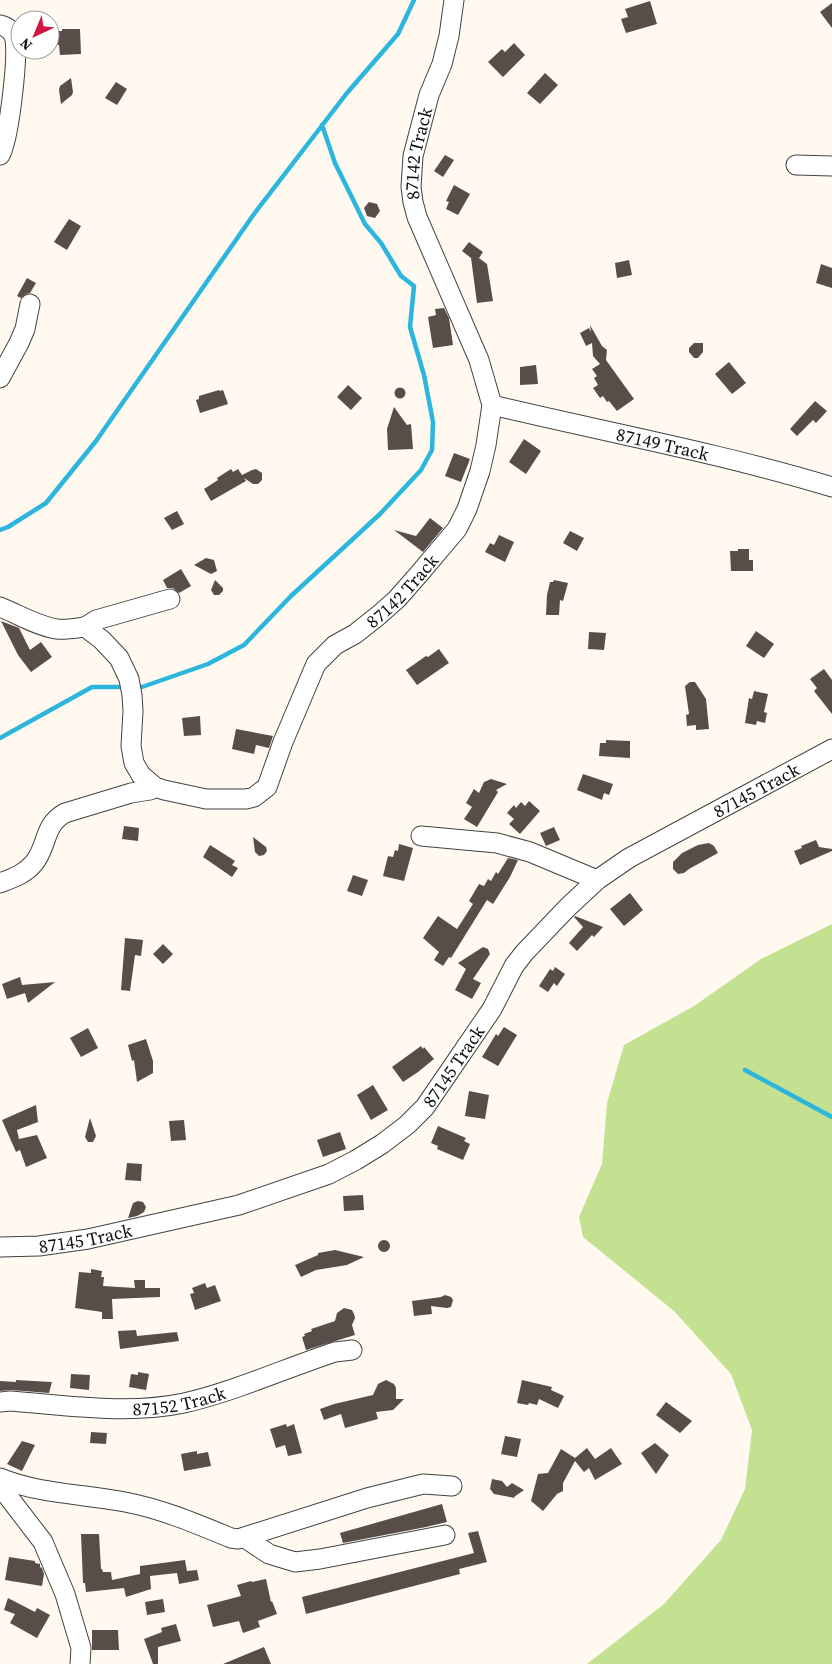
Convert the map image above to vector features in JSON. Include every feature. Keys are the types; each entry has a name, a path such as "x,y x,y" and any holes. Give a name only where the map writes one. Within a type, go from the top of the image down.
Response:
{"street":[{"name":"87142 Track","path":"85,627 102,640 119,658 125,670 132,696 131,746 134,763 141,776 155,787 191,797 238,799 254,797 267,787 316,664 334,645 355,634 397,599 457,529 467,509 480,470 492,405 479,360 416,217 411,188 413,156 429,95 442,64 447,46 454,0"},
{"path":"0,25 10,29 15,40 15,72 8,130 4,148 0,155"},
{"path":"796,165 832,166"},
{"path":"0,378 19,343 25,328 30,304"},
{"name":"87149 Track","path":"492,405 571,424 696,450 832,487"},
{"path":"0,607 47,626 62,629 85,627 96,620 170,599"},
{"name":"87145 Track","path":"0,1247 40,1246 88,1239 239,1205 329,1174 382,1144 407,1125 425,1107 492,1009 514,966 524,953 597,880 629,858 832,749"},
{"path":"0,883 19,876 35,862 51,824 59,816 155,787"},
{"path":"421,836 497,843 530,852 597,880"},
{"name":"87152 Track","path":"0,1402 10,1401 109,1409 174,1404 223,1391 335,1352 352,1350"},
{"path":"0,1478 38,1488 128,1502 176,1516 231,1538 245,1538 367,1498 423,1484 452,1486"},
{"path":"0,1486 43,1542 65,1594 81,1648 80,1664"},
{"path":"245,1538 269,1554 295,1562 445,1535"}],"green space":[{"path":"832,924 832,1664 587,1664 664,1604 721,1540 745,1489 752,1430 731,1374 674,1311 583,1237 579,1217 602,1164 607,1103 624,1045 694,1006 761,959"}],"building":[{"path":"650,1 657,24 626,33 621,19 628,17 625,9"},
{"path":"832,3 832,28 820,12"},
{"path":"62,29 80,29 81,54 60,55 60,31"},
{"path":"514,43 525,55 503,77 488,62 502,49 505,52"},
{"path":"545,73 558,85 540,104 527,93"},
{"path":"71,78 72,95 61,104 60,86"},
{"path":"116,82 127,89 117,105 105,98"},
{"path":"445,155 454,160 443,177 434,171"},
{"path":"454,185 470,194 458,215 446,209 449,202 446,201"},
{"path":"369,202 377,204 380,211 375,218 367,216 364,208"},
{"path":"69,219 81,226 67,250 54,242"},
{"path":"469,242 483,252 479,258 487,264 493,301 477,303 471,258 462,251"},
{"path":"629,260 632,275 617,278 615,263"},
{"path":"821,264 832,268 832,288 816,283"},
{"path":"27,278 36,283 30,293 21,298 17,296"},
{"path":"444,308 449,318 453,345 433,348 428,317 436,315 435,309"},
{"path":"590,325 602,346 607,350 606,360 634,399 617,411 603,396 600,398 593,388 598,385 594,378 597,376 592,369 600,364 593,356 592,343 586,346 580,333 589,328 591,332"},
{"path":"694,343 703,343 703,352 698,358 694,358 689,352 689,348"},
{"path":"729,362 746,383 732,394 715,374"},
{"path":"536,365 538,384 520,385 520,367"},
{"path":"348,385 362,398 351,410 337,397"},
{"path":"400,387 406,393 400,399 394,393"},
{"path":"223,390 228,404 200,413 196,400 199,399 199,396"},
{"path":"815,401 827,411 816,423 813,420 797,436 790,429"},
{"path":"394,407 407,425 411,424 413,449 388,450 387,429"},
{"path":"524,439 541,451 526,474 509,462"},
{"path":"454,453 470,459 461,482 445,476"},
{"path":"231,469 233,472 238,469 242,475 256,469 262,473 262,480 258,484 253,484 244,478 246,481 211,501 204,489"},
{"path":"177,511 184,524 172,530 164,518"},
{"path":"430,518 443,528 423,552 394,530 416,536"},
{"path":"570,531 584,538 577,551 563,543"},
{"path":"499,535 514,542 505,562 485,552 490,543 494,545"},
{"path":"738,549 749,549 749,560 753,560 753,571 731,571 730,551 738,551"},
{"path":"206,558 214,560 217,571 211,574 194,565"},
{"path":"181,569 191,586 179,593 173,588 167,588 163,580"},
{"path":"215,580 223,588 219,595 214,595 211,590"},
{"path":"554,580 568,583 563,601 560,600 559,615 546,615 547,595 550,582"},
{"path":"1,621 19,628 30,650 41,642 52,657 31,672 18,655"},
{"path":"756,631 774,644 764,658 746,646"},
{"path":"589,632 606,633 604,650 588,649"},
{"path":"439,649 449,663 417,685 406,670"},
{"path":"824,669 832,680 832,714 814,691 817,688 810,679"},
{"path":"690,682 695,682 706,699 709,729 696,730 696,725 687,726 686,715 689,714 685,686"},
{"path":"754,691 768,694 764,712 767,713 765,723 757,721 756,725 745,723 749,698 752,699"},
{"path":"200,716 201,735 184,736 182,718"},
{"path":"236,729 273,736 269,748 256,745 254,754 232,749"},
{"path":"606,740 630,741 630,758 599,756 600,743 606,743"},
{"path":"583,774 613,784 609,795 604,793 602,800 577,790"},
{"path":"491,779 507,784 496,790 498,792 477,827 464,819 472,807 466,803 474,789 479,793 484,782"},
{"path":"529,801 540,811 520,834 509,824 514,819 507,813 514,805 516,808 521,802 525,806"},
{"path":"124,826 139,828 138,841 122,839"},
{"path":"554,827 560,840 546,846 540,833"},
{"path":"253,837 266,847 267,851 264,855 259,856 255,852"},
{"path":"816,840 819,847 832,849 832,851 800,865 794,851"},
{"path":"709,843 714,846 718,853 684,873 678,874 673,869 673,862 682,853 698,845"},
{"path":"399,844 413,848 404,881 383,876 388,856 393,857 395,850 398,851"},
{"path":"210,845 235,861 232,865 238,868 232,877 203,857"},
{"path":"508,858 518,860 510,877 493,904 487,900 451,958 449,957 443,966 434,960 439,952 423,938 438,916 457,929 473,904 469,901 479,884 484,886 488,879 491,881"},
{"path":"353,875 368,880 362,896 347,891"},
{"path":"630,893 643,910 624,926 610,909"},
{"path":"575,916 603,927 594,937 592,935 577,951 569,943 583,927"},
{"path":"125,938 143,940 141,956 135,955 130,991 121,990"},
{"path":"163,944 173,954 163,964 153,954"},
{"path":"483,947 488,949 490,954 473,979 481,983 472,999 455,990 466,969 458,963"},
{"path":"555,967 565,974 557,986 554,983 548,992 539,986 550,969 553,971"},
{"path":"20,977 22,985 55,982 28,1003 25,993 7,999 2,984"},
{"path":"504,1027 517,1035 498,1066 482,1057 496,1034 498,1036"},
{"path":"88,1028 98,1048 81,1057 70,1038"},
{"path":"146,1039 153,1061 153,1073 137,1082 134,1060 132,1061 128,1045"},
{"path":"421,1046 434,1059 403,1082 392,1067"},
{"path":"373,1085 388,1110 371,1120 357,1095"},
{"path":"469,1091 489,1095 485,1119 465,1116"},
{"path":"36,1105 38,1122 17,1130 19,1139 37,1135 47,1158 26,1167 20,1150 16,1152 2,1120"},
{"path":"90,1118 96,1136 93,1142 88,1142 85,1137"},
{"path":"184,1120 186,1140 171,1141 169,1121"},
{"path":"438,1126 466,1138 464,1141 470,1144 463,1160 437,1149 438,1146 431,1143"},
{"path":"340,1132 346,1149 323,1157 317,1140"},
{"path":"127,1163 142,1164 141,1181 125,1180"},
{"path":"363,1195 364,1210 344,1211 343,1196"},
{"path":"143,1202 146,1207 144,1212 128,1218 133,1203"},
{"path":"384,1240 390,1246 384,1252 378,1246"},
{"path":"335,1250 364,1257 347,1265 316,1270 301,1277 295,1265 318,1255 318,1253"},
{"path":"91,1269 102,1271 101,1277 104,1277 103,1286 135,1288 134,1280 145,1280 145,1288 160,1288 160,1297 112,1299 113,1319 102,1319 102,1312 75,1308 79,1272 91,1273"},
{"path":"205,1283 207,1288 215,1285 221,1301 195,1310 190,1294 194,1293 192,1288"},
{"path":"445,1295 453,1300 451,1307 431,1306 432,1314 414,1316 412,1301"},
{"path":"344,1308 352,1310 354,1314 355,1318 352,1325 355,1335 306,1350 302,1337 305,1336 304,1334 312,1331 311,1329 335,1321 337,1313"},
{"path":"136,1330 137,1336 177,1332 179,1341 120,1349 118,1331"},
{"path":"138,1372 149,1374 146,1390 129,1387 131,1374 138,1375"},
{"path":"71,1374 90,1375 89,1390 70,1388"},
{"path":"16,1380 52,1382 49,1393 0,1391 0,1381 16,1382"},
{"path":"386,1380 394,1384 396,1399 404,1399 393,1410 376,1412 378,1419 345,1428 341,1414 324,1420 320,1409 373,1395 378,1384"},
{"path":"522,1380 552,1387 551,1390 564,1396 558,1408 539,1399 537,1405 517,1403"},
{"path":"666,1402 692,1421 680,1433 656,1415"},
{"path":"286,1424 287,1427 294,1424 302,1453 288,1456 285,1445 276,1448 270,1429"},
{"path":"91,1432 107,1433 106,1444 90,1443"},
{"path":"505,1436 521,1439 517,1457 501,1454"},
{"path":"22,1441 35,1445 22,1471 7,1464"},
{"path":"655,1443 669,1455 656,1474 641,1453"},
{"path":"587,1448 595,1459 611,1448 622,1464 595,1480 589,1468 584,1472 575,1461 563,1483 563,1491 557,1494 543,1511 531,1501 538,1474 548,1473 561,1449 575,1458"},
{"path":"197,1451 197,1454 208,1452 211,1466 184,1471 181,1454"},
{"path":"492,1479 502,1481 507,1487 512,1483 524,1490 515,1498 494,1494 490,1489"},
{"path":"442,1504 447,1522 343,1543 340,1533"},
{"path":"478,1531 487,1562 459,1569 460,1574 306,1614 302,1597 474,1553 468,1533"},
{"path":"81,1534 99,1534 101,1569 103,1572 111,1572 112,1580 140,1574 140,1566 185,1560 187,1571 197,1570 199,1580 179,1584 177,1573 150,1576 151,1589 126,1597 124,1588 86,1592 85,1583 83,1583"},
{"path":"9,1557 35,1561 35,1563 40,1564 44,1574 42,1586 5,1580"},
{"path":"266,1579 271,1602 277,1614 258,1621 260,1627 243,1633 239,1621 213,1627 207,1605 241,1596 237,1585"},
{"path":"8,1598 35,1612 37,1608 50,1615 37,1638 10,1623 15,1614 4,1610"},
{"path":"163,1599 165,1612 147,1615 145,1602"},
{"path":"176,1624 181,1641 158,1647 158,1664 153,1664 144,1639 162,1632 161,1628"},
{"path":"92,1630 118,1630 119,1650 92,1650"},
{"path":"264,1647 271,1664 223,1664"}],"waterway":[{"path":"0,530 46,503 96,441 254,214 347,93 398,34 414,0"},
{"path":"142,687 208,664 244,645 291,596 380,514 421,470 432,450 433,422 424,375 410,327 414,286 401,276 381,243 365,224 335,163 322,125"},
{"path":"0,738 92,687 121,687"},
{"path":"745,1070 832,1117"}]}
